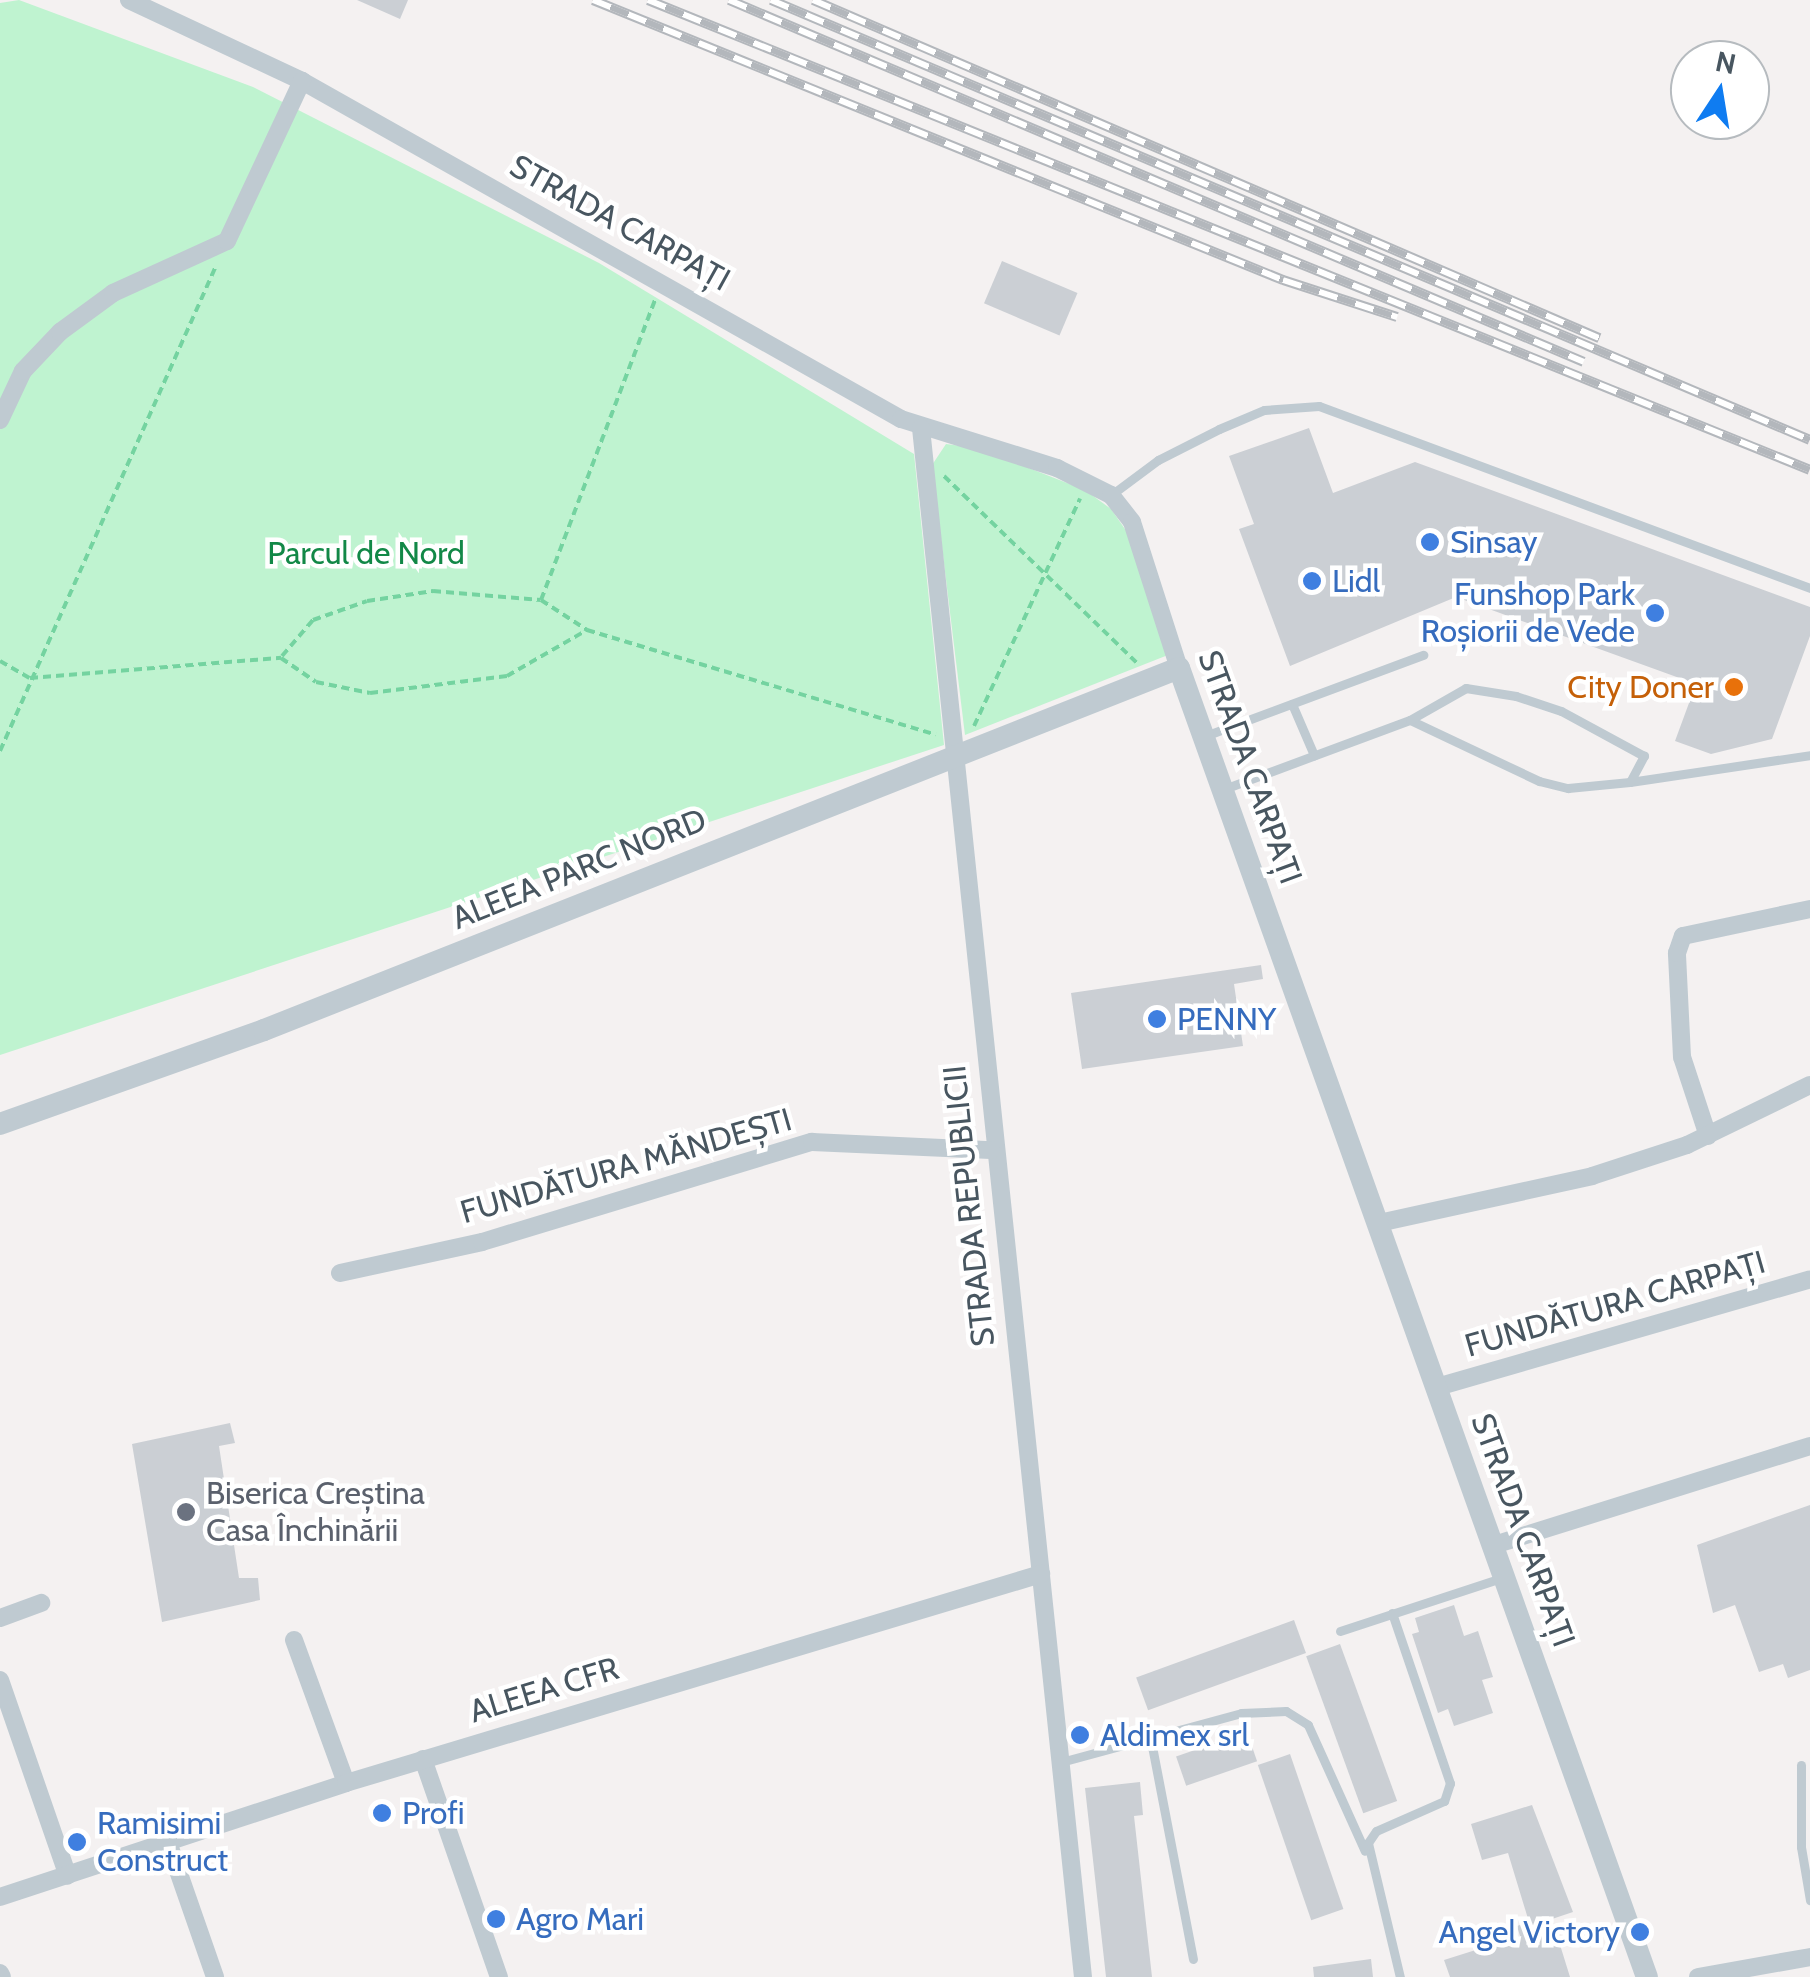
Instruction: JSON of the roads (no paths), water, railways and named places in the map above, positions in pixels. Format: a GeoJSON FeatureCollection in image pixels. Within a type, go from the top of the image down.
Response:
{"type":"FeatureCollection","features":[{"type":"Feature","properties":{"kind":"street","name":"STRADA CARPAȚI"},"geometry":{"type":"LineString","coordinates":[[128,0],[302,81],[921,428],[982,442],[1089,482],[1111,495],[1132,522],[1179,668],[1647,1977]]}},
{"type":"Feature","properties":{"kind":"street"},"geometry":{"type":"LineString","coordinates":[[0,420],[23,370],[60,332],[113,293],[227,241],[302,81]]}},
{"type":"Feature","properties":{"kind":"street","name":"STRADA REPUBLICII"},"geometry":{"type":"LineString","coordinates":[[921,428],[992,1150],[1083,1977]]}},
{"type":"Feature","properties":{"kind":"street","name":"ALEEA PARC NORD"},"geometry":{"type":"LineString","coordinates":[[0,1124],[264,1030],[953,749],[1179,668]]}},
{"type":"Feature","properties":{"kind":"street"},"geometry":{"type":"LineString","coordinates":[[1708,1136],[1682,1057],[1677,953],[1683,936],[1810,909]]}},
{"type":"Feature","properties":{"kind":"street"},"geometry":{"type":"LineString","coordinates":[[1379,1223],[1592,1176],[1708,1136],[1810,1085]]}},
{"type":"Feature","properties":{"kind":"street","name":"FUNDĂTURA MĂNDEȘTI"},"geometry":{"type":"LineString","coordinates":[[340,1274],[482,1242],[812,1142],[992,1150]]}},
{"type":"Feature","properties":{"kind":"street","name":"FUNDĂTURA CARPAȚI"},"geometry":{"type":"LineString","coordinates":[[1437,1387],[1810,1279]]}},
{"type":"Feature","properties":{"kind":"street"},"geometry":{"type":"LineString","coordinates":[[1494,1546],[1810,1446]]}},
{"type":"Feature","properties":{"kind":"street","name":"ALEEA CFR"},"geometry":{"type":"LineString","coordinates":[[0,1898],[422,1759],[1041,1574]]}},
{"type":"Feature","properties":{"kind":"street"},"geometry":{"type":"LineString","coordinates":[[0,1618],[41,1603]]}},
{"type":"Feature","properties":{"kind":"street"},"geometry":{"type":"LineString","coordinates":[[294,1640],[346,1783]]}},
{"type":"Feature","properties":{"kind":"street"},"geometry":{"type":"LineString","coordinates":[[0,1680],[68,1876]]}},
{"type":"Feature","properties":{"kind":"street"},"geometry":{"type":"LineString","coordinates":[[422,1759],[499,1977]]}},
{"type":"Feature","properties":{"kind":"street"},"geometry":{"type":"LineString","coordinates":[[168,1842],[215,1977]]}},
{"type":"Feature","properties":{"kind":"street"},"geometry":{"type":"LineString","coordinates":[[1698,1977],[1810,1957]]}},
{"type":"Feature","properties":{"kind":"lane"},"geometry":{"type":"LineString","coordinates":[[1111,495],[1196,440],[1264,410],[1319,406],[1810,588]]}},
{"type":"Feature","properties":{"kind":"lane"},"geometry":{"type":"LineString","coordinates":[[1205,736],[1423,656]]}},
{"type":"Feature","properties":{"kind":"lane"},"geometry":{"type":"LineString","coordinates":[[1224,788],[1410,720],[1466,688],[1516,696],[1561,711],[1644,756],[1630,782]]}},
{"type":"Feature","properties":{"kind":"lane"},"geometry":{"type":"LineString","coordinates":[[1292,704],[1314,755]]}},
{"type":"Feature","properties":{"kind":"lane"},"geometry":{"type":"LineString","coordinates":[[1410,720],[1539,781],[1568,788],[1810,755]]}},
{"type":"Feature","properties":{"kind":"lane"},"geometry":{"type":"LineString","coordinates":[[1340,1630],[1505,1576]]}},
{"type":"Feature","properties":{"kind":"lane"},"geometry":{"type":"LineString","coordinates":[[1367,1857],[1376,1831],[1449,1794],[1392,1614]]}},
{"type":"Feature","properties":{"kind":"lane"},"geometry":{"type":"LineString","coordinates":[[1061,1762],[1258,1710],[1297,1716],[1316,1740],[1367,1857],[1400,1977]]}},
{"type":"Feature","properties":{"kind":"lane"},"geometry":{"type":"LineString","coordinates":[[1151,1741],[1193,1959]]}},
{"type":"Feature","properties":{"kind":"lane"},"geometry":{"type":"LineString","coordinates":[[1801,1765],[1801,1847],[1810,1900]]}},
{"type":"Feature","properties":{"kind":"railway"},"geometry":{"type":"LineString","coordinates":[[593,0],[1283,280],[1397,317]]}},
{"type":"Feature","properties":{"kind":"railway"},"geometry":{"type":"LineString","coordinates":[[648,0],[1810,470]]}},
{"type":"Feature","properties":{"kind":"railway"},"geometry":{"type":"LineString","coordinates":[[729,0],[1584,362]]}},
{"type":"Feature","properties":{"kind":"railway"},"geometry":{"type":"LineString","coordinates":[[771,0],[1810,440]]}},
{"type":"Feature","properties":{"kind":"railway"},"geometry":{"type":"LineString","coordinates":[[813,0],[1599,338]]}},
{"type":"Feature","properties":{"kind":"place","name":"Sinsay"},"geometry":{"type":"Point","coordinates":[1430,542]}},
{"type":"Feature","properties":{"kind":"place","name":"Lidl"},"geometry":{"type":"Point","coordinates":[1312,581]}},
{"type":"Feature","properties":{"kind":"place","name":"Funshop Park Roșiorii de Vede"},"geometry":{"type":"Point","coordinates":[1655,613]}},
{"type":"Feature","properties":{"kind":"place","name":"City Doner"},"geometry":{"type":"Point","coordinates":[1734,687]}},
{"type":"Feature","properties":{"kind":"place","name":"PENNY"},"geometry":{"type":"Point","coordinates":[1157,1019]}},
{"type":"Feature","properties":{"kind":"place","name":"Biserica Creștina Casa Închinării"},"geometry":{"type":"Point","coordinates":[186,1512]}},
{"type":"Feature","properties":{"kind":"place","name":"Aldimex srl"},"geometry":{"type":"Point","coordinates":[1080,1735]}},
{"type":"Feature","properties":{"kind":"place","name":"Profi"},"geometry":{"type":"Point","coordinates":[382,1813]}},
{"type":"Feature","properties":{"kind":"place","name":"Ramisimi Construct"},"geometry":{"type":"Point","coordinates":[77,1842]}},
{"type":"Feature","properties":{"kind":"place","name":"Agro Mari"},"geometry":{"type":"Point","coordinates":[496,1919]}},
{"type":"Feature","properties":{"kind":"place","name":"Angel Victory"},"geometry":{"type":"Point","coordinates":[1640,1932]}},
{"type":"Feature","properties":{"kind":"park label","name":"Parcul de Nord"},"geometry":{"type":"Point","coordinates":[366,553]}}]}
